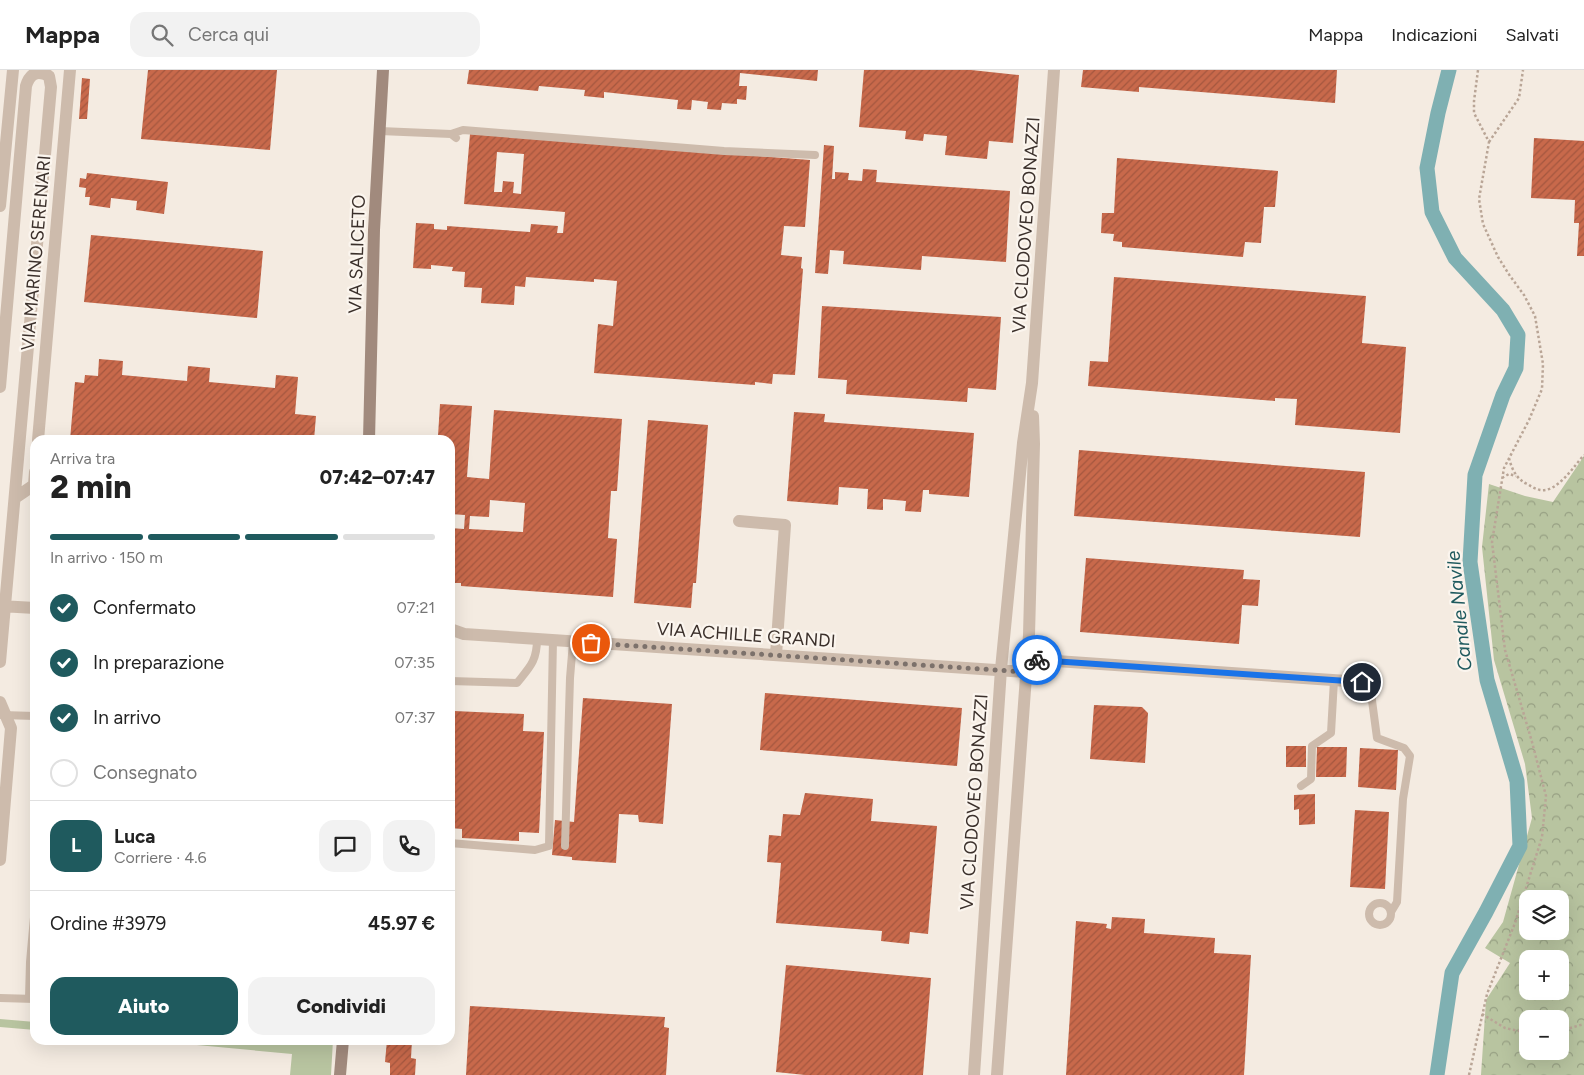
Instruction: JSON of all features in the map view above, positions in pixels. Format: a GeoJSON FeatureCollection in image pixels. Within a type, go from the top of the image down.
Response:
{"type":"FeatureCollection","features":[{"type":"Feature","properties":{"kind":"main road","name":"VIA SALICETO"},"geometry":{"type":"LineString","coordinates":[[369,435],[374,230],[383,70]]}},
{"type":"Feature","properties":{"kind":"main road"},"geometry":{"type":"LineString","coordinates":[[340,1075],[342,1045]]}},
{"type":"Feature","properties":{"kind":"street"},"geometry":{"type":"LineString","coordinates":[[0,206],[12,70]]}},
{"type":"Feature","properties":{"kind":"street","name":"VIA MARINO SERENARI"},"geometry":{"type":"LineString","coordinates":[[38,435],[70,70]]}},
{"type":"Feature","properties":{"kind":"street","name":"VIA CLODOVEO BONAZZI"},"geometry":{"type":"LineString","coordinates":[[974,1075],[1001,669],[1023,443],[1032,383],[1054,70]]}},
{"type":"Feature","properties":{"kind":"street","name":"VIA MARINO SERENARI"},"geometry":{"type":"LineString","coordinates":[[0,387],[6,252],[26,86],[29,76],[37,71],[44,72],[49,76],[51,87],[15,498],[2,606],[0,662]]}},
{"type":"Feature","properties":{"kind":"street"},"geometry":{"type":"LineString","coordinates":[[45,153],[62,154]]}},
{"type":"Feature","properties":{"kind":"street"},"geometry":{"type":"LineString","coordinates":[[34,275],[52,276]]}},
{"type":"Feature","properties":{"kind":"street","name":"VIA CLODOVEO BONAZZI"},"geometry":{"type":"LineString","coordinates":[[997,1075],[1029,635],[1034,444],[1032,383]]}},
{"type":"Feature","properties":{"kind":"street"},"geometry":{"type":"LineString","coordinates":[[23,401],[41,403]]}},
{"type":"Feature","properties":{"kind":"street"},"geometry":{"type":"LineString","coordinates":[[15,498],[30,488]]}},
{"type":"Feature","properties":{"kind":"street"},"geometry":{"type":"LineString","coordinates":[[739,521],[785,525],[776,655]]}},
{"type":"Feature","properties":{"kind":"street"},"geometry":{"type":"LineString","coordinates":[[2,606],[30,608]]}},
{"type":"Feature","properties":{"kind":"street","name":"VIA ACHILLE GRANDI"},"geometry":{"type":"LineString","coordinates":[[455,631],[464,634],[573,642],[1001,669],[1026,666]]}},
{"type":"Feature","properties":{"kind":"street","name":"VIA ACHILLE GRANDI"},"geometry":{"type":"LineString","coordinates":[[455,637],[464,634]]}},
{"type":"Feature","properties":{"kind":"street"},"geometry":{"type":"LineString","coordinates":[[1026,666],[1362,682]]}},
{"type":"Feature","properties":{"kind":"street"},"geometry":{"type":"LineString","coordinates":[[0,702],[3,715],[11,728],[0,860]]}},
{"type":"Feature","properties":{"kind":"lane"},"geometry":{"type":"LineString","coordinates":[[380,131],[454,136],[463,130],[724,151],[814,155]]}},
{"type":"Feature","properties":{"kind":"lane"},"geometry":{"type":"LineString","coordinates":[[455,681],[517,683],[537,654],[537,639]]}},
{"type":"Feature","properties":{"kind":"lane"},"geometry":{"type":"LineString","coordinates":[[455,843],[535,850],[549,846],[554,640]]}},
{"type":"Feature","properties":{"kind":"lane"},"geometry":{"type":"LineString","coordinates":[[565,846],[570,678],[573,642]]}},
{"type":"Feature","properties":{"kind":"lane"},"geometry":{"type":"LineString","coordinates":[[1301,786],[1311,779],[1312,746],[1331,733],[1334,680]]}},
{"type":"Feature","properties":{"kind":"lane"},"geometry":{"type":"LineString","coordinates":[[1362,682],[1371,693],[1377,738],[1404,748],[1410,756],[1403,799],[1397,902],[1391,912]]}},
{"type":"Feature","properties":{"kind":"lane"},"geometry":{"type":"LineString","coordinates":[[3,715],[30,716]]}},
{"type":"Feature","properties":{"kind":"lane"},"geometry":{"type":"LineString","coordinates":[[0,998],[30,999]]}},
{"type":"Feature","properties":{"kind":"path"},"geometry":{"type":"LineString","coordinates":[[1478,70],[1474,113],[1489,142]]}},
{"type":"Feature","properties":{"kind":"path"},"geometry":{"type":"LineString","coordinates":[[1469,1075],[1487,994],[1515,923],[1542,837],[1546,796],[1505,650],[1492,542],[1504,468],[1542,390],[1544,364],[1535,316],[1524,295],[1498,257],[1483,224],[1479,199],[1489,142],[1519,98],[1523,70]]}},
{"type":"Feature","properties":{"kind":"path"},"geometry":{"type":"LineString","coordinates":[[1502,478],[1509,474],[1541,490],[1552,488],[1562,480],[1584,455]]}},
{"type":"Feature","properties":{"kind":"path"},"geometry":{"type":"LineString","coordinates":[[1509,457],[1516,476]]}},
{"type":"Feature","properties":{"kind":"path"},"geometry":{"type":"LineString","coordinates":[[1482,1014],[1505,1028],[1519,1031]]}},
{"type":"Feature","properties":{"kind":"path"},"geometry":{"type":"LineString","coordinates":[[1569,1028],[1584,1024]]}},
{"type":"Feature","properties":{"kind":"green space"},"geometry":{"type":"Polygon","coordinates":[[[1584,456],[1584,1075],[1481,1075],[1486,1000],[1510,963],[1485,948],[1503,922],[1532,818],[1525,764],[1494,660],[1482,547],[1489,484],[1525,496],[1553,502],[1584,456]]]}},
{"type":"Feature","properties":{"kind":"green space"},"geometry":{"type":"Polygon","coordinates":[[[0,1019],[30,1022],[30,1030],[0,1027],[0,1019]]]}},
{"type":"Feature","properties":{"kind":"green space"},"geometry":{"type":"Polygon","coordinates":[[[196,1045],[333,1045],[331,1075],[290,1075],[292,1054],[196,1045]]]}},
{"type":"Feature","properties":{"kind":"building"},"geometry":{"type":"Polygon","coordinates":[[[148,70],[277,70],[270,150],[141,139],[148,70]]]}},
{"type":"Feature","properties":{"kind":"building"},"geometry":{"type":"Polygon","coordinates":[[[469,70],[818,70],[817,81],[740,73],[739,86],[747,86],[746,100],[737,99],[737,104],[722,103],[721,110],[707,109],[708,102],[692,100],[691,110],[677,109],[678,100],[604,92],[604,98],[584,96],[585,90],[539,86],[538,91],[467,84],[469,70]]]}},
{"type":"Feature","properties":{"kind":"building"},"geometry":{"type":"Polygon","coordinates":[[[864,70],[971,70],[1019,75],[1013,143],[989,141],[987,159],[945,155],[947,136],[924,134],[923,141],[905,139],[906,131],[859,127],[864,70]]]}},
{"type":"Feature","properties":{"kind":"building"},"geometry":{"type":"Polygon","coordinates":[[[1083,70],[1337,70],[1335,103],[1139,87],[1139,92],[1081,87],[1083,70]]]}},
{"type":"Feature","properties":{"kind":"building"},"geometry":{"type":"Polygon","coordinates":[[[82,78],[90,79],[87,119],[79,119],[82,78]]]}},
{"type":"Feature","properties":{"kind":"building"},"geometry":{"type":"Polygon","coordinates":[[[470,134],[810,160],[805,227],[784,226],[781,255],[802,257],[801,268],[803,269],[795,375],[773,374],[772,384],[755,382],[755,385],[594,373],[598,324],[613,326],[617,281],[594,279],[594,282],[526,277],[525,287],[515,286],[514,305],[481,303],[482,288],[464,287],[465,272],[452,271],[453,267],[431,265],[431,269],[413,268],[416,223],[434,224],[434,229],[447,230],[447,226],[530,232],[531,224],[558,226],[557,233],[563,233],[565,212],[464,204],[470,134]],[[497,152],[494,192],[502,192],[503,181],[514,182],[513,193],[521,194],[524,154],[497,152]]]}},
{"type":"Feature","properties":{"kind":"building"},"geometry":{"type":"Polygon","coordinates":[[[1534,138],[1584,141],[1584,256],[1577,256],[1579,223],[1574,223],[1575,200],[1531,198],[1534,138]]]}},
{"type":"Feature","properties":{"kind":"building"},"geometry":{"type":"Polygon","coordinates":[[[824,145],[834,146],[832,179],[835,179],[835,172],[849,173],[848,180],[862,181],[863,169],[877,170],[876,182],[1010,191],[1006,262],[922,256],[921,270],[843,264],[844,251],[830,250],[828,274],[815,273],[824,145]]]}},
{"type":"Feature","properties":{"kind":"building"},"geometry":{"type":"Polygon","coordinates":[[[1117,158],[1278,171],[1275,207],[1264,207],[1261,243],[1245,242],[1243,257],[1122,247],[1122,242],[1113,241],[1114,234],[1101,233],[1102,213],[1114,213],[1117,158]]]}},
{"type":"Feature","properties":{"kind":"building"},"geometry":{"type":"Polygon","coordinates":[[[87,173],[168,182],[164,214],[136,210],[137,201],[111,198],[110,208],[89,205],[90,197],[85,197],[86,188],[79,187],[80,178],[86,179],[87,173]]]}},
{"type":"Feature","properties":{"kind":"building"},"geometry":{"type":"Polygon","coordinates":[[[91,235],[263,251],[257,318],[84,302],[91,235]]]}},
{"type":"Feature","properties":{"kind":"building"},"geometry":{"type":"Polygon","coordinates":[[[1114,277],[1366,296],[1362,343],[1406,347],[1400,433],[1295,425],[1297,399],[1275,398],[1275,401],[1088,386],[1090,361],[1108,362],[1114,277]]]}},
{"type":"Feature","properties":{"kind":"building"},"geometry":{"type":"Polygon","coordinates":[[[822,306],[1001,317],[996,390],[968,388],[967,402],[846,394],[847,380],[818,378],[822,306]]]}},
{"type":"Feature","properties":{"kind":"building"},"geometry":{"type":"Polygon","coordinates":[[[99,359],[123,361],[122,375],[187,381],[188,366],[210,368],[209,382],[275,388],[276,375],[298,377],[295,414],[316,416],[314,435],[70,435],[75,382],[84,383],[85,375],[98,376],[99,359]]]}},
{"type":"Feature","properties":{"kind":"building"},"geometry":{"type":"Polygon","coordinates":[[[440,404],[472,406],[467,477],[489,479],[494,410],[622,419],[617,491],[611,491],[608,538],[617,539],[613,597],[461,586],[461,583],[455,583],[455,528],[464,529],[465,515],[455,514],[455,435],[438,435],[440,404]],[[490,500],[489,517],[470,516],[469,529],[523,532],[525,503],[490,500]]]}},
{"type":"Feature","properties":{"kind":"building"},"geometry":{"type":"Polygon","coordinates":[[[794,412],[825,414],[824,422],[974,433],[969,497],[929,494],[929,490],[923,490],[921,512],[905,511],[906,501],[883,499],[883,510],[867,509],[868,489],[839,487],[838,505],[787,501],[794,412]]]}},
{"type":"Feature","properties":{"kind":"building"},"geometry":{"type":"Polygon","coordinates":[[[648,420],[708,425],[696,583],[693,583],[691,608],[634,603],[648,420]]]}},
{"type":"Feature","properties":{"kind":"building"},"geometry":{"type":"Polygon","coordinates":[[[1079,450],[1365,472],[1360,537],[1074,516],[1079,450]]]}},
{"type":"Feature","properties":{"kind":"building"},"geometry":{"type":"Polygon","coordinates":[[[1086,558],[1244,570],[1243,579],[1260,580],[1258,606],[1242,605],[1239,644],[1080,632],[1086,558]]]}},
{"type":"Feature","properties":{"kind":"building"},"geometry":{"type":"Polygon","coordinates":[[[765,693],[962,708],[957,766],[760,750],[765,693]]]}},
{"type":"Feature","properties":{"kind":"building"},"geometry":{"type":"Polygon","coordinates":[[[583,698],[672,704],[663,824],[639,822],[638,815],[619,814],[616,863],[572,860],[572,857],[552,855],[555,820],[574,822],[583,698]]]}},
{"type":"Feature","properties":{"kind":"building"},"geometry":{"type":"Polygon","coordinates":[[[1094,705],[1142,707],[1148,713],[1145,763],[1090,759],[1094,705]]]}},
{"type":"Feature","properties":{"kind":"building"},"geometry":{"type":"Polygon","coordinates":[[[455,711],[524,714],[523,731],[544,732],[539,833],[519,832],[519,841],[462,838],[462,829],[455,828],[455,711]]]}},
{"type":"Feature","properties":{"kind":"building"},"geometry":{"type":"Polygon","coordinates":[[[1286,746],[1306,746],[1306,767],[1286,767],[1286,746]]]}},
{"type":"Feature","properties":{"kind":"building"},"geometry":{"type":"Polygon","coordinates":[[[1317,747],[1347,747],[1346,777],[1316,777],[1317,747]]]}},
{"type":"Feature","properties":{"kind":"building"},"geometry":{"type":"Polygon","coordinates":[[[1360,748],[1398,750],[1396,790],[1358,787],[1360,748]]]}},
{"type":"Feature","properties":{"kind":"building"},"geometry":{"type":"Polygon","coordinates":[[[805,793],[873,799],[871,821],[937,826],[928,934],[910,932],[909,944],[881,941],[882,931],[776,923],[781,863],[767,862],[769,835],[781,836],[783,814],[800,815],[805,793]]]}},
{"type":"Feature","properties":{"kind":"building"},"geometry":{"type":"Polygon","coordinates":[[[1315,794],[1315,824],[1299,825],[1299,809],[1294,810],[1294,795],[1315,794]]]}},
{"type":"Feature","properties":{"kind":"building"},"geometry":{"type":"Polygon","coordinates":[[[1355,810],[1389,812],[1385,889],[1350,887],[1355,810]]]}},
{"type":"Feature","properties":{"kind":"building"},"geometry":{"type":"Polygon","coordinates":[[[1112,917],[1145,919],[1144,933],[1215,938],[1214,953],[1251,955],[1244,1075],[1066,1075],[1076,921],[1107,924],[1106,928],[1111,929],[1112,917]]]}},
{"type":"Feature","properties":{"kind":"building"},"geometry":{"type":"Polygon","coordinates":[[[786,965],[931,978],[923,1075],[805,1075],[776,1072],[786,965]]]}},
{"type":"Feature","properties":{"kind":"building"},"geometry":{"type":"Polygon","coordinates":[[[470,1006],[665,1017],[664,1027],[669,1028],[666,1075],[466,1075],[470,1006]]]}},
{"type":"Feature","properties":{"kind":"building"},"geometry":{"type":"Polygon","coordinates":[[[387,1045],[412,1045],[411,1058],[416,1059],[415,1075],[390,1075],[390,1063],[385,1062],[387,1045]]]}},
{"type":"Feature","properties":{"kind":"waterway","name":"Canale Navile"},"geometry":{"type":"LineString","coordinates":[[1437,1075],[1452,973],[1520,846],[1517,781],[1487,680],[1470,562],[1475,475],[1503,395],[1516,368],[1518,335],[1503,310],[1455,258],[1432,212],[1427,168],[1449,70]]}},
{"type":"Feature","properties":{"kind":"way so far"},"geometry":{"type":"LineString","coordinates":[[591,643],[1026,672],[1026,659],[1037,660]]}},
{"type":"Feature","properties":{"kind":"route"},"geometry":{"type":"LineString","coordinates":[[1037,660],[1362,682]]}}]}
